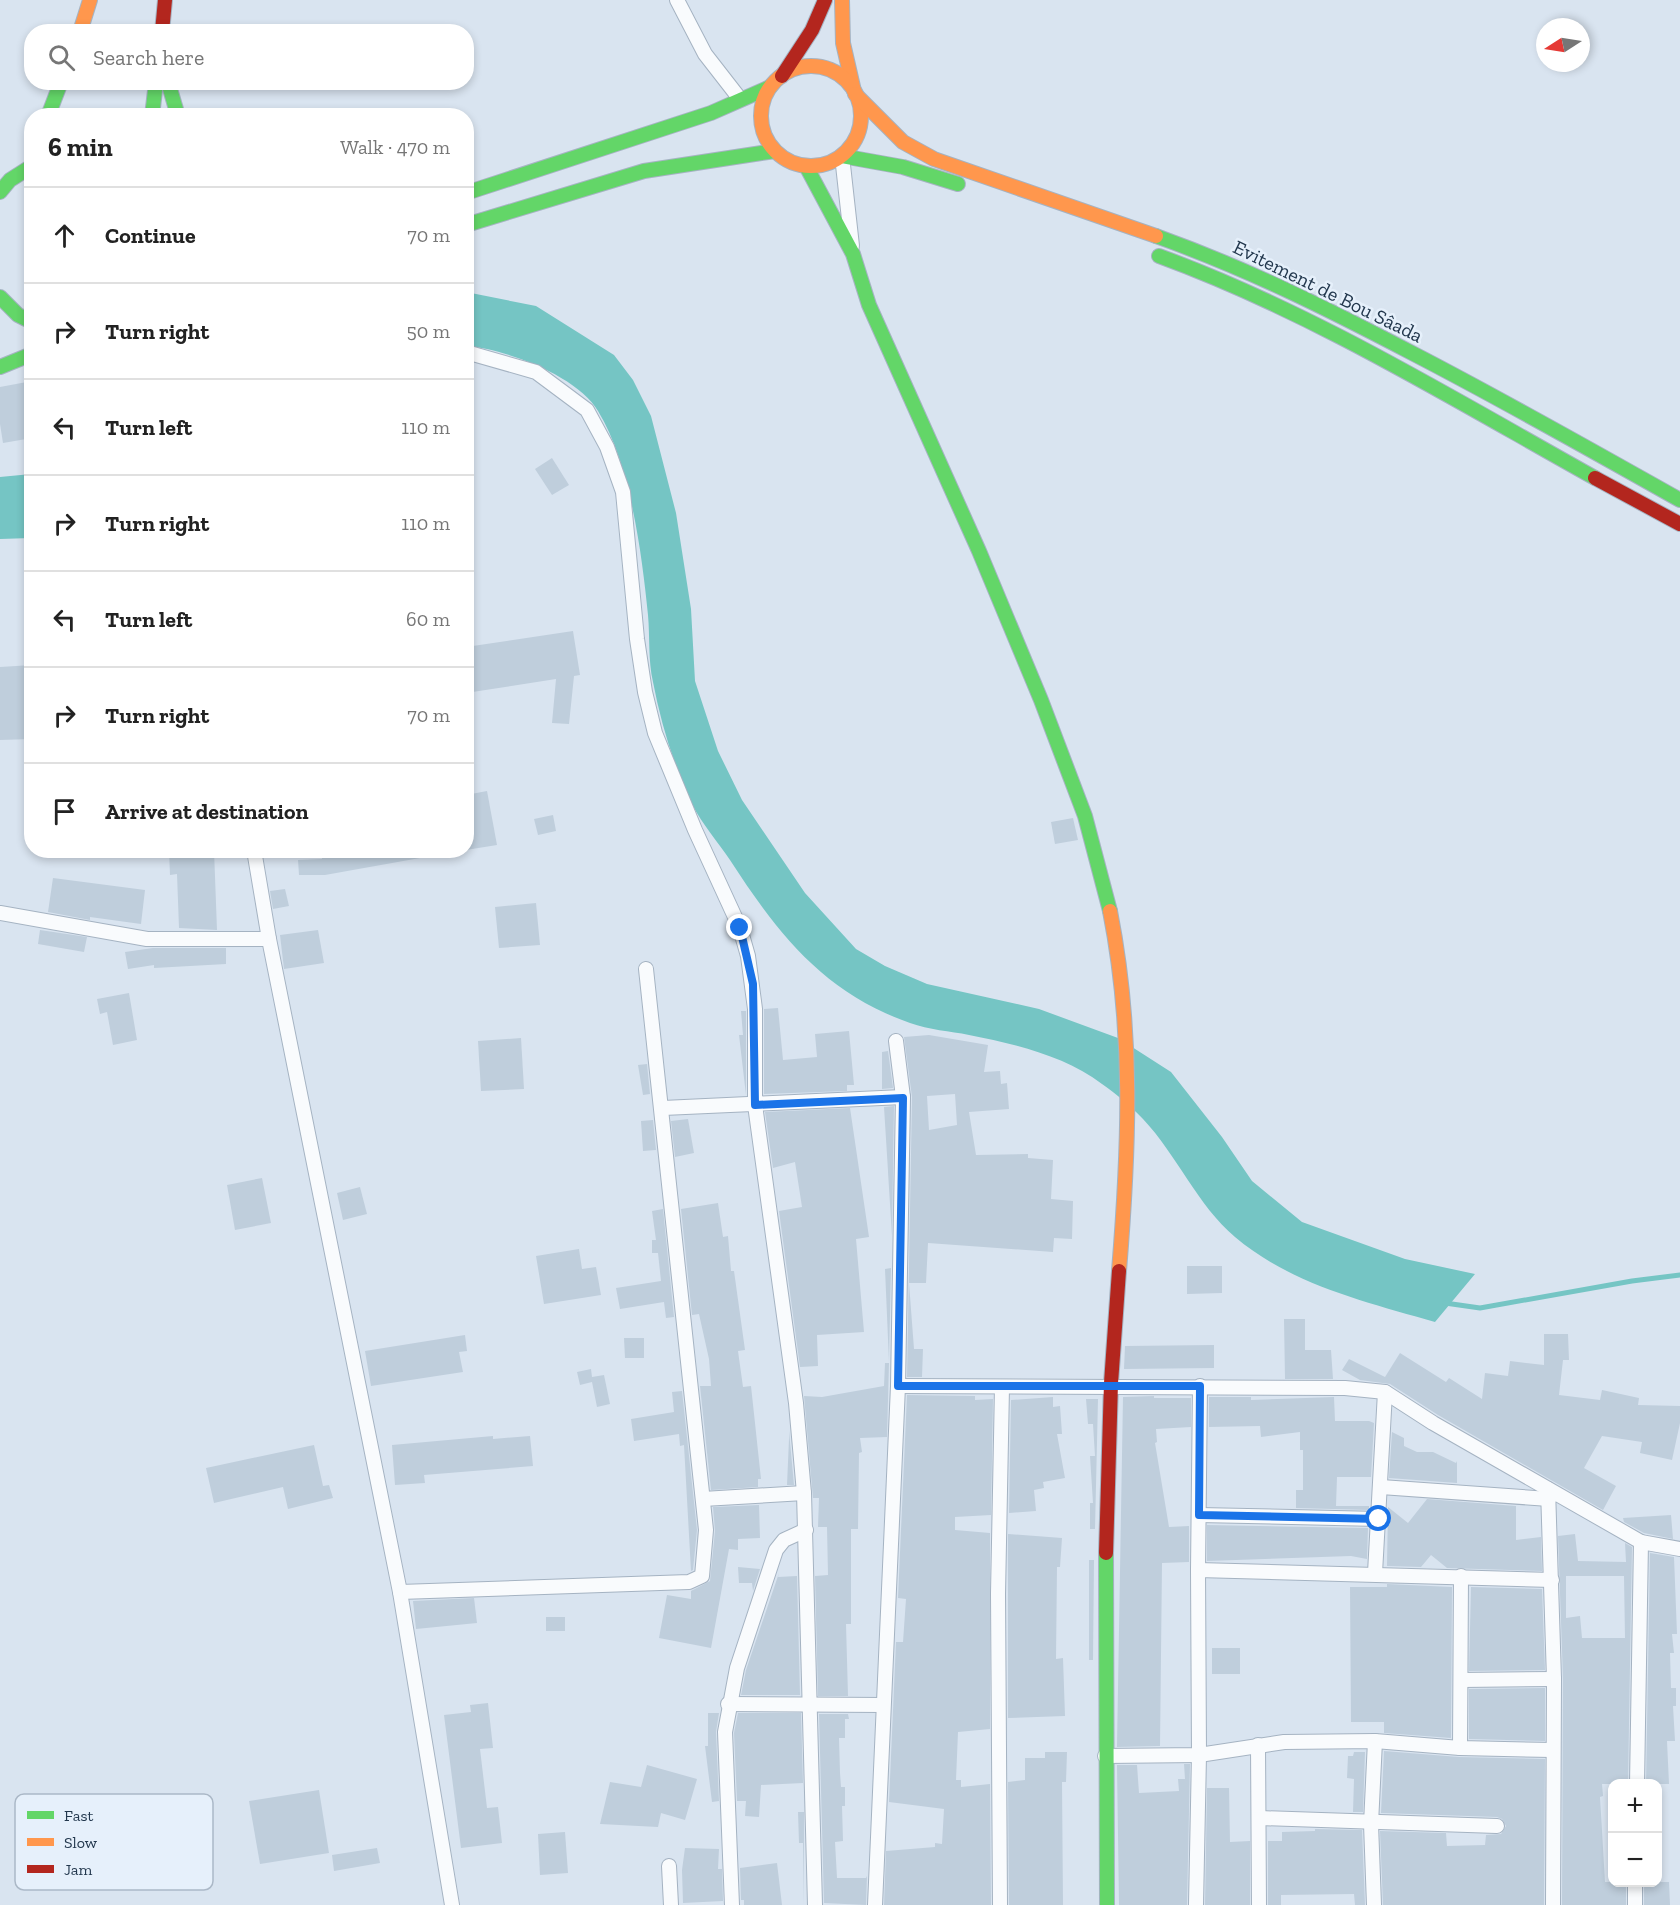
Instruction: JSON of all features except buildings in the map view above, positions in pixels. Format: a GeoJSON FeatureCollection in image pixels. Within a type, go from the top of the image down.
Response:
{"type":"FeatureCollection","features":[{"type":"Feature","properties":{"kind":"main road"},"geometry":{"type":"LineString","coordinates":[[82,24],[90,0]]}},
{"type":"Feature","properties":{"kind":"main road"},"geometry":{"type":"LineString","coordinates":[[163,24],[165,0]]}},
{"type":"Feature","properties":{"kind":"main road"},"geometry":{"type":"LineString","coordinates":[[474,190],[700,117],[770,87],[782,76],[812,30],[825,0]]}},
{"type":"Feature","properties":{"kind":"main road"},"geometry":{"type":"LineString","coordinates":[[770,87],[763,103],[761,120],[765,137],[775,151],[789,161],[806,166],[825,165],[842,156],[855,140],[859,129],[860,107],[854,92],[843,43],[842,0]]}},
{"type":"Feature","properties":{"kind":"main road"},"geometry":{"type":"LineString","coordinates":[[782,76],[797,68],[813,66],[829,70],[843,78],[854,92]]}},
{"type":"Feature","properties":{"kind":"main road"},"geometry":{"type":"LineString","coordinates":[[51,108],[58,90]]}},
{"type":"Feature","properties":{"kind":"main road"},"geometry":{"type":"LineString","coordinates":[[153,108],[155,90]]}},
{"type":"Feature","properties":{"kind":"main road"},"geometry":{"type":"LineString","coordinates":[[170,90],[175,108]]}},
{"type":"Feature","properties":{"kind":"main road","name":"Evitement de Bou Sâada"},"geometry":{"type":"LineString","coordinates":[[854,92],[903,142],[934,159],[1226,261],[1299,294],[1515,407],[1680,500]]}},
{"type":"Feature","properties":{"kind":"main road"},"geometry":{"type":"LineString","coordinates":[[474,223],[644,171],[775,151]]}},
{"type":"Feature","properties":{"kind":"main road"},"geometry":{"type":"LineString","coordinates":[[842,156],[903,167],[972,188]]}},
{"type":"Feature","properties":{"kind":"main road"},"geometry":{"type":"LineString","coordinates":[[806,166],[853,254],[869,305],[1018,641],[1062,752],[1104,884],[1126,1021],[1129,1117],[1111,1386],[1105,1756],[1107,1905]]}},
{"type":"Feature","properties":{"kind":"main road"},"geometry":{"type":"LineString","coordinates":[[0,192],[24,171]]}},
{"type":"Feature","properties":{"kind":"main road","name":"Evitement de Bou Sâada"},"geometry":{"type":"LineString","coordinates":[[1144,251],[1210,275],[1296,313],[1680,524]]}},
{"type":"Feature","properties":{"kind":"main road"},"geometry":{"type":"LineString","coordinates":[[0,297],[24,318]]}},
{"type":"Feature","properties":{"kind":"main road"},"geometry":{"type":"LineString","coordinates":[[0,367],[24,357]]}},
{"type":"Feature","properties":{"kind":"street"},"geometry":{"type":"LineString","coordinates":[[677,0],[705,54],[740,99]]}},
{"type":"Feature","properties":{"kind":"street"},"geometry":{"type":"LineString","coordinates":[[842,156],[853,254]]}},
{"type":"Feature","properties":{"kind":"street"},"geometry":{"type":"LineString","coordinates":[[474,354],[536,372],[587,410],[608,447],[623,492],[637,639],[645,692],[655,734],[694,830],[740,928],[748,956],[755,1009],[755,1105],[796,1403],[804,1493],[815,1905]]}},
{"type":"Feature","properties":{"kind":"street"},"geometry":{"type":"LineString","coordinates":[[255,858],[268,939],[400,1592],[452,1905]]}},
{"type":"Feature","properties":{"kind":"street"},"geometry":{"type":"LineString","coordinates":[[0,913],[147,939],[268,939]]}},
{"type":"Feature","properties":{"kind":"street"},"geometry":{"type":"LineString","coordinates":[[400,1592],[696,1580],[702,1576],[705,1563],[706,1530],[663,1108],[646,969]]}},
{"type":"Feature","properties":{"kind":"street"},"geometry":{"type":"LineString","coordinates":[[875,1905],[898,1386],[903,1098],[896,1041]]}},
{"type":"Feature","properties":{"kind":"street"},"geometry":{"type":"LineString","coordinates":[[663,1108],[903,1098]]}},
{"type":"Feature","properties":{"kind":"street"},"geometry":{"type":"LineString","coordinates":[[898,1386],[1200,1386],[1345,1388],[1385,1392],[1548,1494],[1641,1542],[1680,1549]]}},
{"type":"Feature","properties":{"kind":"street"},"geometry":{"type":"LineString","coordinates":[[1196,1905],[1199,1755],[1200,1386]]}},
{"type":"Feature","properties":{"kind":"street"},"geometry":{"type":"LineString","coordinates":[[1000,1905],[998,1594],[1002,1387]]}},
{"type":"Feature","properties":{"kind":"street"},"geometry":{"type":"LineString","coordinates":[[1376,1573],[1385,1392]]}},
{"type":"Feature","properties":{"kind":"street"},"geometry":{"type":"LineString","coordinates":[[1381,1487],[1548,1494]]}},
{"type":"Feature","properties":{"kind":"street"},"geometry":{"type":"LineString","coordinates":[[703,1499],[804,1493]]}},
{"type":"Feature","properties":{"kind":"street"},"geometry":{"type":"LineString","coordinates":[[1548,1494],[1554,1679],[1553,1905]]}},
{"type":"Feature","properties":{"kind":"street"},"geometry":{"type":"LineString","coordinates":[[1199,1515],[1379,1519]]}},
{"type":"Feature","properties":{"kind":"street"},"geometry":{"type":"LineString","coordinates":[[732,1905],[725,1732],[728,1704],[757,1602],[776,1550],[784,1540],[806,1530]]}},
{"type":"Feature","properties":{"kind":"street"},"geometry":{"type":"LineString","coordinates":[[1637,1779],[1641,1542]]}},
{"type":"Feature","properties":{"kind":"street"},"geometry":{"type":"LineString","coordinates":[[1198,1570],[1376,1573],[1552,1580]]}},
{"type":"Feature","properties":{"kind":"street"},"geometry":{"type":"LineString","coordinates":[[1460,1748],[1461,1576]]}},
{"type":"Feature","properties":{"kind":"street"},"geometry":{"type":"LineString","coordinates":[[1461,1680],[1554,1679]]}},
{"type":"Feature","properties":{"kind":"street"},"geometry":{"type":"LineString","coordinates":[[728,1704],[884,1705]]}},
{"type":"Feature","properties":{"kind":"street"},"geometry":{"type":"LineString","coordinates":[[1105,1756],[1199,1755],[1258,1745],[1375,1741],[1460,1748],[1552,1750]]}},
{"type":"Feature","properties":{"kind":"street"},"geometry":{"type":"LineString","coordinates":[[1374,1905],[1371,1824],[1375,1741]]}},
{"type":"Feature","properties":{"kind":"street"},"geometry":{"type":"LineString","coordinates":[[1258,1745],[1259,1905]]}},
{"type":"Feature","properties":{"kind":"street"},"geometry":{"type":"LineString","coordinates":[[1260,1818],[1371,1824],[1497,1826]]}},
{"type":"Feature","properties":{"kind":"street"},"geometry":{"type":"LineString","coordinates":[[669,1866],[671,1905]]}},
{"type":"Feature","properties":{"kind":"street"},"geometry":{"type":"LineString","coordinates":[[1635,1887],[1635,1905]]}},
{"type":"Feature","properties":{"kind":"shaded area"},"geometry":{"type":"Polygon","coordinates":[[[474,294],[536,306],[614,355],[633,380],[651,416],[676,513],[691,609],[695,681],[718,751],[742,800],[805,893],[856,949],[885,966],[927,984],[1039,1009],[1118,1038],[1171,1072],[1222,1137],[1252,1181],[1302,1222],[1405,1259],[1475,1274],[1435,1322],[1330,1290],[1305,1280],[1257,1254],[1235,1237],[1209,1210],[1155,1133],[1134,1109],[1088,1074],[1039,1052],[1022,1047],[910,1023],[852,995],[806,958],[766,912],[705,826],[679,775],[664,729],[651,674],[648,615],[633,510],[618,456],[598,411],[588,398],[558,376],[539,366],[474,347],[474,294]]]}},
{"type":"Feature","properties":{"kind":"shaded area"},"geometry":{"type":"Polygon","coordinates":[[[24,475],[24,538],[0,539],[0,477],[24,475]]]}},
{"type":"Feature","properties":{"kind":"waterway"},"geometry":{"type":"LineString","coordinates":[[1445,1303],[1480,1308],[1632,1281],[1680,1275]]}},
{"type":"Feature","properties":{"kind":"traffic: fast"},"geometry":{"type":"LineString","coordinates":[[474,190],[711,113],[770,87]]}},
{"type":"Feature","properties":{"kind":"traffic: fast"},"geometry":{"type":"LineString","coordinates":[[51,108],[58,90]]}},
{"type":"Feature","properties":{"kind":"traffic: fast"},"geometry":{"type":"LineString","coordinates":[[153,108],[155,90]]}},
{"type":"Feature","properties":{"kind":"traffic: fast"},"geometry":{"type":"LineString","coordinates":[[170,90],[176,108]]}},
{"type":"Feature","properties":{"kind":"traffic: fast"},"geometry":{"type":"LineString","coordinates":[[474,223],[644,171],[775,151]]}},
{"type":"Feature","properties":{"kind":"traffic: fast"},"geometry":{"type":"LineString","coordinates":[[842,156],[903,167],[958,184]]}},
{"type":"Feature","properties":{"kind":"traffic: fast"},"geometry":{"type":"LineString","coordinates":[[806,166],[853,254],[869,305],[979,551],[1041,700],[1085,816],[1110,911]]}},
{"type":"Feature","properties":{"kind":"traffic: fast"},"geometry":{"type":"LineString","coordinates":[[0,192],[10,180],[24,171]]}},
{"type":"Feature","properties":{"kind":"traffic: fast"},"geometry":{"type":"LineString","coordinates":[[1156,236],[1255,276],[1349,320],[1547,425],[1680,500]]}},
{"type":"Feature","properties":{"kind":"traffic: fast"},"geometry":{"type":"LineString","coordinates":[[1159,256],[1216,278],[1327,330],[1595,478]]}},
{"type":"Feature","properties":{"kind":"traffic: fast"},"geometry":{"type":"LineString","coordinates":[[0,297],[24,318]]}},
{"type":"Feature","properties":{"kind":"traffic: fast"},"geometry":{"type":"LineString","coordinates":[[0,367],[24,357]]}},
{"type":"Feature","properties":{"kind":"traffic: fast"},"geometry":{"type":"LineString","coordinates":[[1106,1553],[1107,1905]]}},
{"type":"Feature","properties":{"kind":"traffic: slow"},"geometry":{"type":"LineString","coordinates":[[82,24],[90,0]]}},
{"type":"Feature","properties":{"kind":"traffic: slow"},"geometry":{"type":"LineString","coordinates":[[842,0],[843,43],[854,91]]}},
{"type":"Feature","properties":{"kind":"traffic: slow"},"geometry":{"type":"LineString","coordinates":[[811,66],[830,70],[846,81],[857,97],[861,116],[857,135],[846,151],[830,162],[811,166],[792,162],[776,151],[765,135],[761,116],[765,97],[776,81],[792,70],[811,66]]}},
{"type":"Feature","properties":{"kind":"traffic: slow"},"geometry":{"type":"LineString","coordinates":[[855,94],[903,142],[934,159],[1156,236]]}},
{"type":"Feature","properties":{"kind":"traffic: slow"},"geometry":{"type":"LineString","coordinates":[[1110,911],[1118,956],[1126,1046],[1127,1135],[1119,1271]]}},
{"type":"Feature","properties":{"kind":"traffic: jam"},"geometry":{"type":"LineString","coordinates":[[163,24],[165,0]]}},
{"type":"Feature","properties":{"kind":"traffic: jam"},"geometry":{"type":"LineString","coordinates":[[782,76],[812,30],[825,0]]}},
{"type":"Feature","properties":{"kind":"traffic: jam"},"geometry":{"type":"LineString","coordinates":[[1595,478],[1680,524]]}},
{"type":"Feature","properties":{"kind":"traffic: jam"},"geometry":{"type":"LineString","coordinates":[[1106,1553],[1111,1383],[1119,1271]]}},
{"type":"Feature","properties":{"kind":"route"},"geometry":{"type":"LineString","coordinates":[[740,928],[753,984],[755,1105],[903,1098],[898,1386],[1200,1386],[1199,1515],[1379,1519]]}}]}
